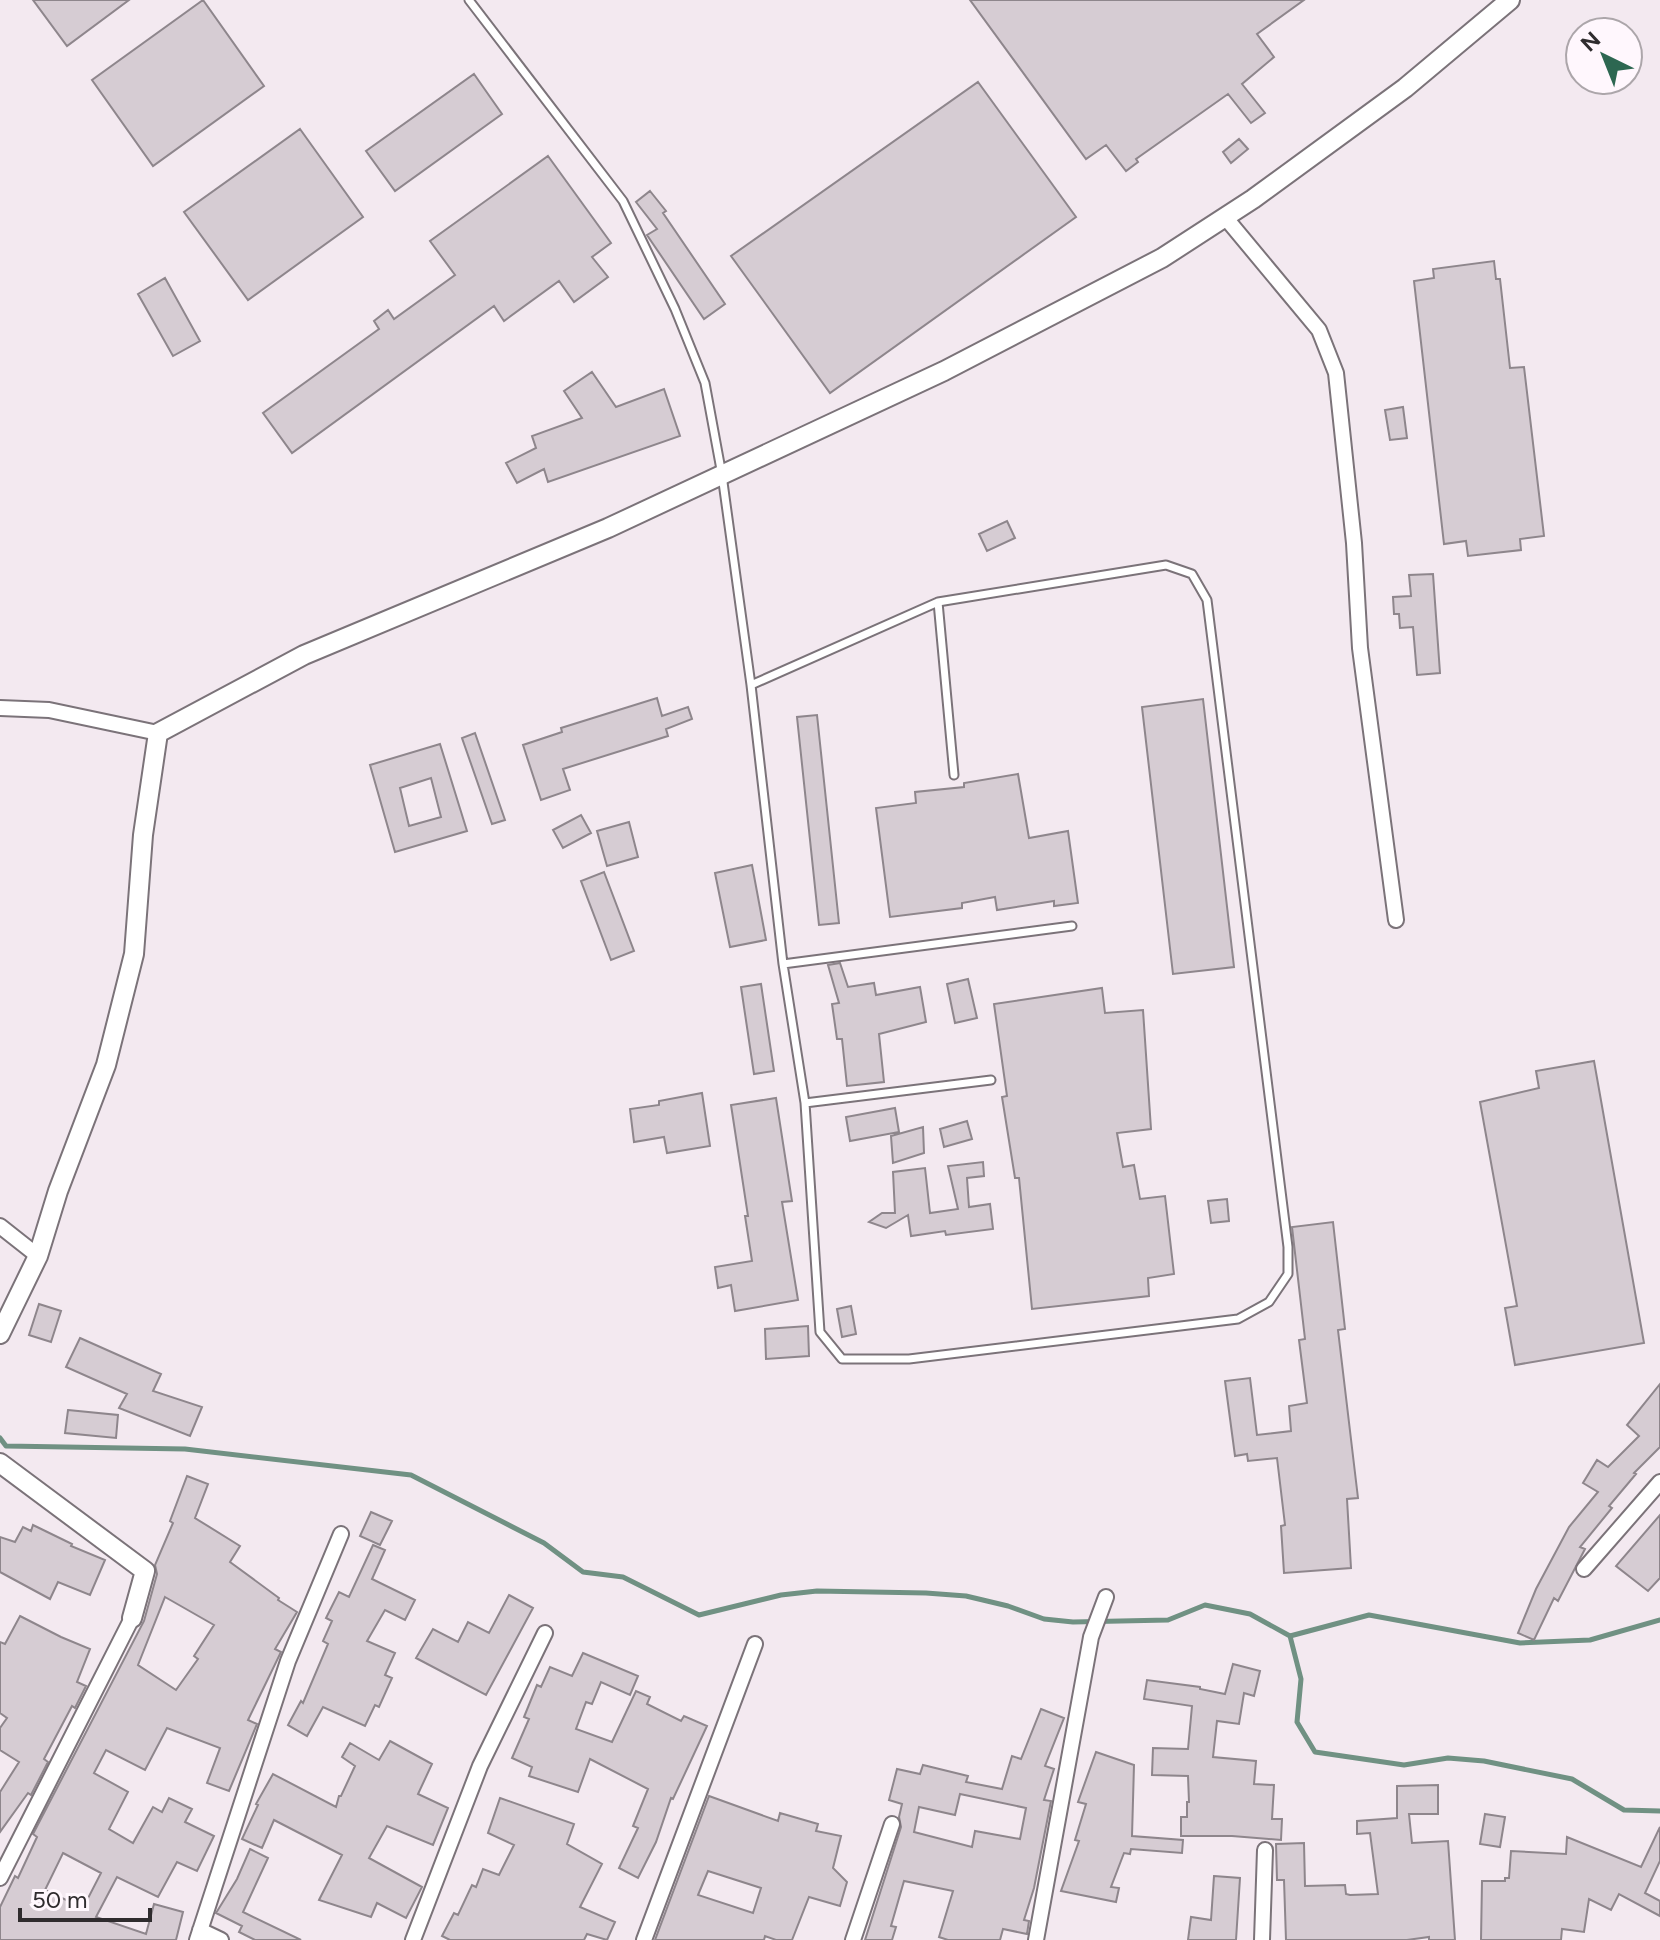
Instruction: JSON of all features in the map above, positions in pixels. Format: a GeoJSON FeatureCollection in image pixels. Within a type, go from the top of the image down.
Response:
{"type":"FeatureCollection","features":[{"type":"Feature","properties":{"kind":"street"},"geometry":{"type":"LineString","coordinates":[[0,708],[49,710],[158,733],[304,655],[608,528],[944,371],[1162,258],[1225,217],[1405,88],[1510,0]]}},
{"type":"Feature","properties":{"kind":"street"},"geometry":{"type":"LineString","coordinates":[[1225,217],[1319,330],[1336,373],[1354,543],[1360,648],[1396,920]]}},
{"type":"Feature","properties":{"kind":"street"},"geometry":{"type":"LineString","coordinates":[[0,1334],[38,1256],[58,1191],[106,1065],[134,954],[143,835],[158,733]]}},
{"type":"Feature","properties":{"kind":"street"},"geometry":{"type":"LineString","coordinates":[[0,1226],[38,1256]]}},
{"type":"Feature","properties":{"kind":"street"},"geometry":{"type":"LineString","coordinates":[[0,1463],[145,1571],[132,1618],[0,1878]]}},
{"type":"Feature","properties":{"kind":"street"},"geometry":{"type":"LineString","coordinates":[[1584,1569],[1660,1482]]}},
{"type":"Feature","properties":{"kind":"street"},"geometry":{"type":"LineString","coordinates":[[221,1940],[198,1935],[288,1661],[341,1534]]}},
{"type":"Feature","properties":{"kind":"street"},"geometry":{"type":"LineString","coordinates":[[1036,1940],[1091,1637],[1106,1597]]}},
{"type":"Feature","properties":{"kind":"street"},"geometry":{"type":"LineString","coordinates":[[413,1940],[480,1766],[545,1633]]}},
{"type":"Feature","properties":{"kind":"street"},"geometry":{"type":"LineString","coordinates":[[644,1940],[755,1644]]}},
{"type":"Feature","properties":{"kind":"street"},"geometry":{"type":"LineString","coordinates":[[853,1940],[892,1824]]}},
{"type":"Feature","properties":{"kind":"street"},"geometry":{"type":"LineString","coordinates":[[1262,1940],[1265,1850]]}},
{"type":"Feature","properties":{"kind":"lane"},"geometry":{"type":"LineString","coordinates":[[469,0],[623,201],[675,309],[705,383],[722,475],[751,685],[783,964],[805,1103],[820,1332],[842,1359],[909,1359],[1238,1319],[1269,1302],[1288,1274],[1288,1247],[1207,600],[1192,574],[1166,565],[938,602],[751,685]]}},
{"type":"Feature","properties":{"kind":"lane"},"geometry":{"type":"LineString","coordinates":[[938,602],[954,775]]}},
{"type":"Feature","properties":{"kind":"lane"},"geometry":{"type":"LineString","coordinates":[[783,964],[1072,926]]}},
{"type":"Feature","properties":{"kind":"lane"},"geometry":{"type":"LineString","coordinates":[[805,1103],[991,1080]]}},
{"type":"Feature","properties":{"kind":"building"},"geometry":{"type":"Polygon","coordinates":[[[33,0],[129,0],[67,46],[33,0]]]}},
{"type":"Feature","properties":{"kind":"building"},"geometry":{"type":"Polygon","coordinates":[[[203,0],[264,86],[153,166],[92,80],[203,0]]]}},
{"type":"Feature","properties":{"kind":"building"},"geometry":{"type":"Polygon","coordinates":[[[970,0],[1304,0],[1257,34],[1274,57],[1242,84],[1265,113],[1251,123],[1228,94],[1136,159],[1138,162],[1126,171],[1106,145],[1086,159],[970,0]]]}},
{"type":"Feature","properties":{"kind":"building"},"geometry":{"type":"Polygon","coordinates":[[[474,74],[502,114],[395,191],[366,151],[474,74]]]}},
{"type":"Feature","properties":{"kind":"building"},"geometry":{"type":"Polygon","coordinates":[[[978,82],[1076,217],[830,393],[731,256],[978,82]]]}},
{"type":"Feature","properties":{"kind":"building"},"geometry":{"type":"Polygon","coordinates":[[[300,129],[363,217],[248,300],[184,212],[300,129]]]}},
{"type":"Feature","properties":{"kind":"building"},"geometry":{"type":"Polygon","coordinates":[[[1239,139],[1248,149],[1231,163],[1223,152],[1239,139]]]}},
{"type":"Feature","properties":{"kind":"building"},"geometry":{"type":"Polygon","coordinates":[[[548,156],[611,243],[592,257],[608,277],[574,302],[559,281],[504,321],[494,306],[292,453],[263,413],[379,329],[374,321],[388,310],[394,319],[455,275],[430,241],[548,156]]]}},
{"type":"Feature","properties":{"kind":"building"},"geometry":{"type":"Polygon","coordinates":[[[650,191],[725,304],[704,319],[647,235],[657,229],[636,202],[650,191]]]}},
{"type":"Feature","properties":{"kind":"building"},"geometry":{"type":"Polygon","coordinates":[[[1494,261],[1496,279],[1500,279],[1510,368],[1524,367],[1544,536],[1520,539],[1521,550],[1468,556],[1466,541],[1444,544],[1414,281],[1434,278],[1433,269],[1494,261]]]}},
{"type":"Feature","properties":{"kind":"building"},"geometry":{"type":"Polygon","coordinates":[[[165,278],[200,341],[173,356],[138,294],[165,278]]]}},
{"type":"Feature","properties":{"kind":"building"},"geometry":{"type":"Polygon","coordinates":[[[592,372],[616,407],[664,389],[680,436],[548,482],[544,469],[517,483],[506,463],[536,448],[532,436],[582,418],[564,391],[592,372]]]}},
{"type":"Feature","properties":{"kind":"building"},"geometry":{"type":"Polygon","coordinates":[[[1403,407],[1407,438],[1390,440],[1385,410],[1403,407]]]}},
{"type":"Feature","properties":{"kind":"building"},"geometry":{"type":"Polygon","coordinates":[[[1007,521],[1015,538],[987,551],[979,534],[1007,521]]]}},
{"type":"Feature","properties":{"kind":"building"},"geometry":{"type":"Polygon","coordinates":[[[1433,574],[1440,673],[1417,675],[1413,627],[1400,628],[1399,614],[1394,614],[1393,597],[1411,596],[1409,575],[1433,574]]]}},
{"type":"Feature","properties":{"kind":"building"},"geometry":{"type":"Polygon","coordinates":[[[657,698],[662,716],[688,707],[692,719],[666,729],[668,736],[563,769],[570,790],[541,800],[523,745],[562,732],[561,728],[657,698]]]}},
{"type":"Feature","properties":{"kind":"building"},"geometry":{"type":"Polygon","coordinates":[[[1203,699],[1234,967],[1173,974],[1142,707],[1203,699]]]}},
{"type":"Feature","properties":{"kind":"building"},"geometry":{"type":"Polygon","coordinates":[[[817,715],[839,923],[819,925],[797,717],[817,715]]]}},
{"type":"Feature","properties":{"kind":"building"},"geometry":{"type":"Polygon","coordinates":[[[475,733],[505,820],[492,824],[462,738],[475,733]]]}},
{"type":"Feature","properties":{"kind":"building"},"geometry":{"type":"Polygon","coordinates":[[[440,744],[467,831],[395,852],[370,765],[440,744]],[[431,778],[400,788],[409,826],[441,817],[431,778]]]}},
{"type":"Feature","properties":{"kind":"building"},"geometry":{"type":"Polygon","coordinates":[[[1018,774],[1029,838],[1068,831],[1078,903],[1054,906],[1054,901],[997,910],[995,897],[962,903],[962,908],[890,917],[876,808],[916,803],[915,792],[964,787],[964,783],[1018,774]]]}},
{"type":"Feature","properties":{"kind":"building"},"geometry":{"type":"Polygon","coordinates":[[[581,815],[591,833],[563,848],[553,830],[581,815]]]}},
{"type":"Feature","properties":{"kind":"building"},"geometry":{"type":"Polygon","coordinates":[[[629,822],[638,857],[607,866],[597,831],[629,822]]]}},
{"type":"Feature","properties":{"kind":"building"},"geometry":{"type":"Polygon","coordinates":[[[752,865],[766,940],[730,947],[715,873],[752,865]]]}},
{"type":"Feature","properties":{"kind":"building"},"geometry":{"type":"Polygon","coordinates":[[[604,872],[634,951],[611,960],[581,881],[604,872]]]}},
{"type":"Feature","properties":{"kind":"building"},"geometry":{"type":"Polygon","coordinates":[[[840,963],[848,987],[874,983],[876,995],[920,987],[926,1022],[879,1034],[884,1082],[847,1086],[842,1039],[837,1039],[832,1004],[839,1003],[828,965],[840,963]]]}},
{"type":"Feature","properties":{"kind":"building"},"geometry":{"type":"Polygon","coordinates":[[[968,979],[977,1018],[955,1023],[947,984],[968,979]]]}},
{"type":"Feature","properties":{"kind":"building"},"geometry":{"type":"Polygon","coordinates":[[[761,984],[774,1071],[754,1074],[741,987],[761,984]]]}},
{"type":"Feature","properties":{"kind":"building"},"geometry":{"type":"Polygon","coordinates":[[[1102,988],[1105,1013],[1143,1010],[1151,1129],[1117,1133],[1123,1167],[1134,1165],[1140,1199],[1165,1196],[1174,1274],[1148,1278],[1149,1296],[1032,1309],[1019,1178],[1015,1178],[1002,1097],[1007,1096],[994,1004],[1102,988]]]}},
{"type":"Feature","properties":{"kind":"building"},"geometry":{"type":"Polygon","coordinates":[[[1594,1061],[1644,1343],[1515,1365],[1505,1308],[1517,1306],[1480,1102],[1539,1088],[1536,1071],[1594,1061]]]}},
{"type":"Feature","properties":{"kind":"building"},"geometry":{"type":"Polygon","coordinates":[[[702,1093],[710,1146],[667,1153],[664,1137],[634,1142],[630,1109],[702,1093]]]}},
{"type":"Feature","properties":{"kind":"building"},"geometry":{"type":"Polygon","coordinates":[[[776,1098],[792,1201],[782,1202],[798,1300],[735,1311],[731,1285],[718,1288],[715,1267],[752,1261],[731,1105],[776,1098]]]}},
{"type":"Feature","properties":{"kind":"building"},"geometry":{"type":"Polygon","coordinates":[[[895,1108],[899,1132],[850,1141],[846,1117],[895,1108]]]}},
{"type":"Feature","properties":{"kind":"building"},"geometry":{"type":"Polygon","coordinates":[[[967,1121],[972,1139],[944,1147],[940,1129],[967,1121]]]}},
{"type":"Feature","properties":{"kind":"building"},"geometry":{"type":"Polygon","coordinates":[[[923,1127],[924,1153],[893,1163],[891,1136],[923,1127]]]}},
{"type":"Feature","properties":{"kind":"building"},"geometry":{"type":"Polygon","coordinates":[[[983,1162],[984,1176],[967,1178],[969,1207],[990,1204],[993,1229],[911,1236],[908,1215],[886,1228],[869,1222],[882,1213],[895,1213],[893,1172],[925,1168],[930,1213],[958,1209],[948,1166],[983,1162]]]}},
{"type":"Feature","properties":{"kind":"building"},"geometry":{"type":"Polygon","coordinates":[[[1227,1199],[1229,1221],[1211,1223],[1208,1201],[1227,1199]]]}},
{"type":"Feature","properties":{"kind":"building"},"geometry":{"type":"Polygon","coordinates":[[[1333,1222],[1345,1329],[1338,1330],[1358,1498],[1347,1499],[1351,1568],[1284,1573],[1281,1526],[1285,1525],[1277,1458],[1248,1461],[1247,1454],[1235,1456],[1225,1381],[1250,1378],[1257,1435],[1291,1431],[1289,1406],[1307,1403],[1299,1340],[1305,1339],[1292,1227],[1333,1222]]]}},
{"type":"Feature","properties":{"kind":"building"},"geometry":{"type":"Polygon","coordinates":[[[39,1304],[61,1311],[51,1342],[29,1335],[39,1304]]]}},
{"type":"Feature","properties":{"kind":"building"},"geometry":{"type":"Polygon","coordinates":[[[851,1306],[856,1334],[842,1337],[837,1309],[851,1306]]]}},
{"type":"Feature","properties":{"kind":"building"},"geometry":{"type":"Polygon","coordinates":[[[808,1326],[809,1356],[766,1359],[765,1329],[808,1326]]]}},
{"type":"Feature","properties":{"kind":"building"},"geometry":{"type":"Polygon","coordinates":[[[80,1338],[161,1374],[153,1391],[202,1407],[190,1436],[119,1408],[127,1394],[66,1367],[80,1338]]]}},
{"type":"Feature","properties":{"kind":"building"},"geometry":{"type":"Polygon","coordinates":[[[1660,1384],[1660,1447],[1634,1473],[1609,1506],[1612,1508],[1580,1547],[1585,1549],[1558,1601],[1554,1598],[1534,1640],[1518,1633],[1536,1589],[1569,1527],[1598,1492],[1583,1483],[1597,1460],[1608,1467],[1639,1436],[1627,1425],[1660,1384]]]}},
{"type":"Feature","properties":{"kind":"building"},"geometry":{"type":"Polygon","coordinates":[[[68,1410],[118,1415],[116,1438],[65,1433],[68,1410]]]}},
{"type":"Feature","properties":{"kind":"building"},"geometry":{"type":"Polygon","coordinates":[[[187,1476],[208,1484],[195,1518],[240,1546],[230,1562],[297,1612],[275,1649],[281,1652],[248,1720],[257,1724],[229,1791],[207,1783],[220,1748],[167,1728],[145,1770],[106,1750],[94,1773],[128,1792],[109,1829],[133,1843],[153,1807],[162,1812],[169,1798],[192,1809],[185,1822],[214,1836],[197,1871],[177,1862],[158,1897],[117,1877],[96,1917],[146,1934],[154,1904],[183,1912],[176,1940],[0,1940],[0,1907],[37,1837],[33,1834],[144,1621],[157,1574],[155,1565],[173,1523],[170,1521],[187,1476]],[[165,1597],[138,1665],[176,1690],[198,1659],[194,1656],[214,1625],[165,1597]],[[63,1853],[45,1890],[83,1908],[101,1873],[63,1853]]]}},
{"type":"Feature","properties":{"kind":"building"},"geometry":{"type":"Polygon","coordinates":[[[371,1512],[392,1521],[380,1545],[360,1536],[371,1512]]]}},
{"type":"Feature","properties":{"kind":"building"},"geometry":{"type":"Polygon","coordinates":[[[1660,1515],[1660,1578],[1648,1591],[1616,1566],[1660,1515]]]}},
{"type":"Feature","properties":{"kind":"building"},"geometry":{"type":"Polygon","coordinates":[[[33,1525],[105,1560],[90,1595],[58,1582],[50,1599],[0,1572],[0,1537],[15,1542],[23,1527],[31,1531],[33,1525]]]}},
{"type":"Feature","properties":{"kind":"building"},"geometry":{"type":"Polygon","coordinates":[[[373,1545],[385,1550],[372,1579],[415,1600],[405,1620],[385,1610],[367,1641],[395,1653],[385,1675],[392,1678],[379,1707],[375,1705],[365,1726],[323,1707],[307,1736],[288,1725],[301,1701],[303,1703],[328,1644],[323,1641],[332,1621],[326,1618],[339,1592],[349,1597],[373,1545]]]}},
{"type":"Feature","properties":{"kind":"building"},"geometry":{"type":"Polygon","coordinates":[[[509,1595],[533,1608],[486,1695],[416,1658],[433,1629],[458,1642],[468,1622],[489,1633],[509,1595]]]}},
{"type":"Feature","properties":{"kind":"building"},"geometry":{"type":"Polygon","coordinates":[[[20,1616],[90,1649],[77,1682],[86,1686],[44,1759],[48,1762],[31,1795],[28,1793],[0,1832],[0,1792],[19,1762],[0,1750],[0,1728],[7,1718],[0,1713],[0,1642],[5,1644],[20,1616]]]}},
{"type":"Feature","properties":{"kind":"building"},"geometry":{"type":"Polygon","coordinates":[[[583,1653],[638,1676],[630,1695],[601,1682],[592,1704],[586,1702],[576,1729],[612,1742],[636,1691],[650,1697],[647,1704],[681,1721],[684,1716],[707,1726],[671,1798],[656,1842],[638,1878],[619,1868],[638,1828],[633,1826],[648,1789],[590,1759],[578,1792],[529,1776],[532,1767],[512,1758],[529,1719],[524,1717],[537,1685],[541,1687],[550,1667],[572,1676],[583,1653]]]}},
{"type":"Feature","properties":{"kind":"building"},"geometry":{"type":"Polygon","coordinates":[[[1233,1664],[1260,1671],[1254,1696],[1244,1693],[1239,1724],[1217,1721],[1213,1757],[1256,1761],[1254,1784],[1274,1785],[1272,1819],[1282,1819],[1281,1840],[1181,1836],[1181,1817],[1187,1817],[1189,1802],[1188,1776],[1152,1775],[1153,1748],[1188,1749],[1192,1706],[1144,1699],[1147,1680],[1200,1687],[1225,1694],[1233,1664]]]}},
{"type":"Feature","properties":{"kind":"building"},"geometry":{"type":"Polygon","coordinates":[[[1041,1709],[1064,1718],[1045,1766],[1054,1769],[1044,1800],[1051,1801],[1034,1888],[1024,1920],[1029,1921],[1027,1934],[1003,1929],[1000,1940],[948,1940],[939,1937],[953,1891],[904,1881],[891,1926],[896,1927],[892,1940],[865,1940],[901,1827],[899,1817],[902,1804],[889,1800],[897,1769],[920,1774],[923,1765],[968,1776],[966,1782],[1002,1789],[1012,1756],[1021,1759],[1041,1709]],[[960,1794],[955,1815],[919,1807],[914,1832],[972,1847],[975,1831],[1020,1839],[1026,1808],[960,1794]]]}},
{"type":"Feature","properties":{"kind":"building"},"geometry":{"type":"Polygon","coordinates":[[[390,1741],[432,1764],[418,1794],[448,1808],[433,1845],[387,1826],[369,1858],[422,1887],[406,1918],[377,1903],[371,1917],[319,1900],[342,1855],[274,1820],[262,1848],[242,1839],[256,1804],[273,1774],[336,1807],[355,1766],[342,1757],[350,1743],[379,1760],[390,1741]]]}},
{"type":"Feature","properties":{"kind":"building"},"geometry":{"type":"Polygon","coordinates":[[[1096,1752],[1134,1765],[1132,1836],[1183,1840],[1182,1853],[1131,1849],[1130,1854],[1124,1853],[1111,1887],[1119,1888],[1116,1902],[1061,1891],[1079,1841],[1075,1840],[1086,1804],[1078,1802],[1096,1752]]]}},
{"type":"Feature","properties":{"kind":"building"},"geometry":{"type":"Polygon","coordinates":[[[1438,1785],[1438,1814],[1409,1814],[1412,1843],[1448,1841],[1455,1940],[1429,1940],[1429,1937],[1407,1940],[1286,1940],[1284,1880],[1277,1880],[1276,1844],[1304,1843],[1305,1886],[1345,1885],[1346,1894],[1378,1894],[1370,1833],[1357,1834],[1357,1821],[1397,1818],[1397,1786],[1438,1785]]]}},
{"type":"Feature","properties":{"kind":"building"},"geometry":{"type":"Polygon","coordinates":[[[709,1796],[778,1821],[780,1813],[818,1824],[816,1831],[841,1836],[833,1868],[847,1882],[840,1906],[809,1897],[792,1940],[765,1936],[764,1940],[655,1940],[709,1796]],[[708,1871],[698,1895],[753,1913],[761,1888],[708,1871]]]}},
{"type":"Feature","properties":{"kind":"building"},"geometry":{"type":"Polygon","coordinates":[[[500,1798],[574,1824],[567,1844],[602,1864],[580,1907],[615,1922],[607,1940],[587,1934],[584,1940],[450,1940],[442,1936],[454,1913],[458,1915],[472,1885],[476,1887],[483,1869],[499,1875],[514,1845],[488,1833],[500,1798]]]}},
{"type":"Feature","properties":{"kind":"building"},"geometry":{"type":"Polygon","coordinates":[[[1485,1814],[1505,1817],[1500,1847],[1480,1844],[1485,1814]]]}},
{"type":"Feature","properties":{"kind":"building"},"geometry":{"type":"Polygon","coordinates":[[[1660,1827],[1660,1861],[1645,1893],[1660,1901],[1660,1916],[1619,1894],[1611,1910],[1589,1899],[1584,1932],[1562,1929],[1561,1940],[1481,1940],[1482,1881],[1505,1881],[1509,1878],[1511,1851],[1566,1854],[1567,1837],[1641,1867],[1660,1827]]]}},
{"type":"Feature","properties":{"kind":"building"},"geometry":{"type":"Polygon","coordinates":[[[250,1849],[268,1858],[243,1912],[301,1940],[255,1940],[239,1932],[242,1926],[216,1913],[237,1879],[250,1849]]]}},
{"type":"Feature","properties":{"kind":"building"},"geometry":{"type":"Polygon","coordinates":[[[1214,1876],[1240,1878],[1236,1940],[1188,1940],[1191,1917],[1211,1920],[1214,1876]]]}},
{"type":"Feature","properties":{"kind":"waterway"},"geometry":{"type":"LineString","coordinates":[[0,1438],[6,1446],[185,1449],[411,1475],[544,1543],[583,1572],[623,1577],[699,1615],[781,1595],[817,1591],[966,1596],[1044,1619],[1073,1622],[1168,1620],[1205,1605],[1250,1614],[1290,1636],[1301,1679],[1297,1722],[1315,1752],[1404,1765],[1448,1758],[1484,1761],[1572,1779],[1624,1810],[1660,1811]]}},
{"type":"Feature","properties":{"kind":"waterway"},"geometry":{"type":"LineString","coordinates":[[1290,1636],[1369,1615],[1520,1643],[1590,1640],[1660,1620]]}}]}
